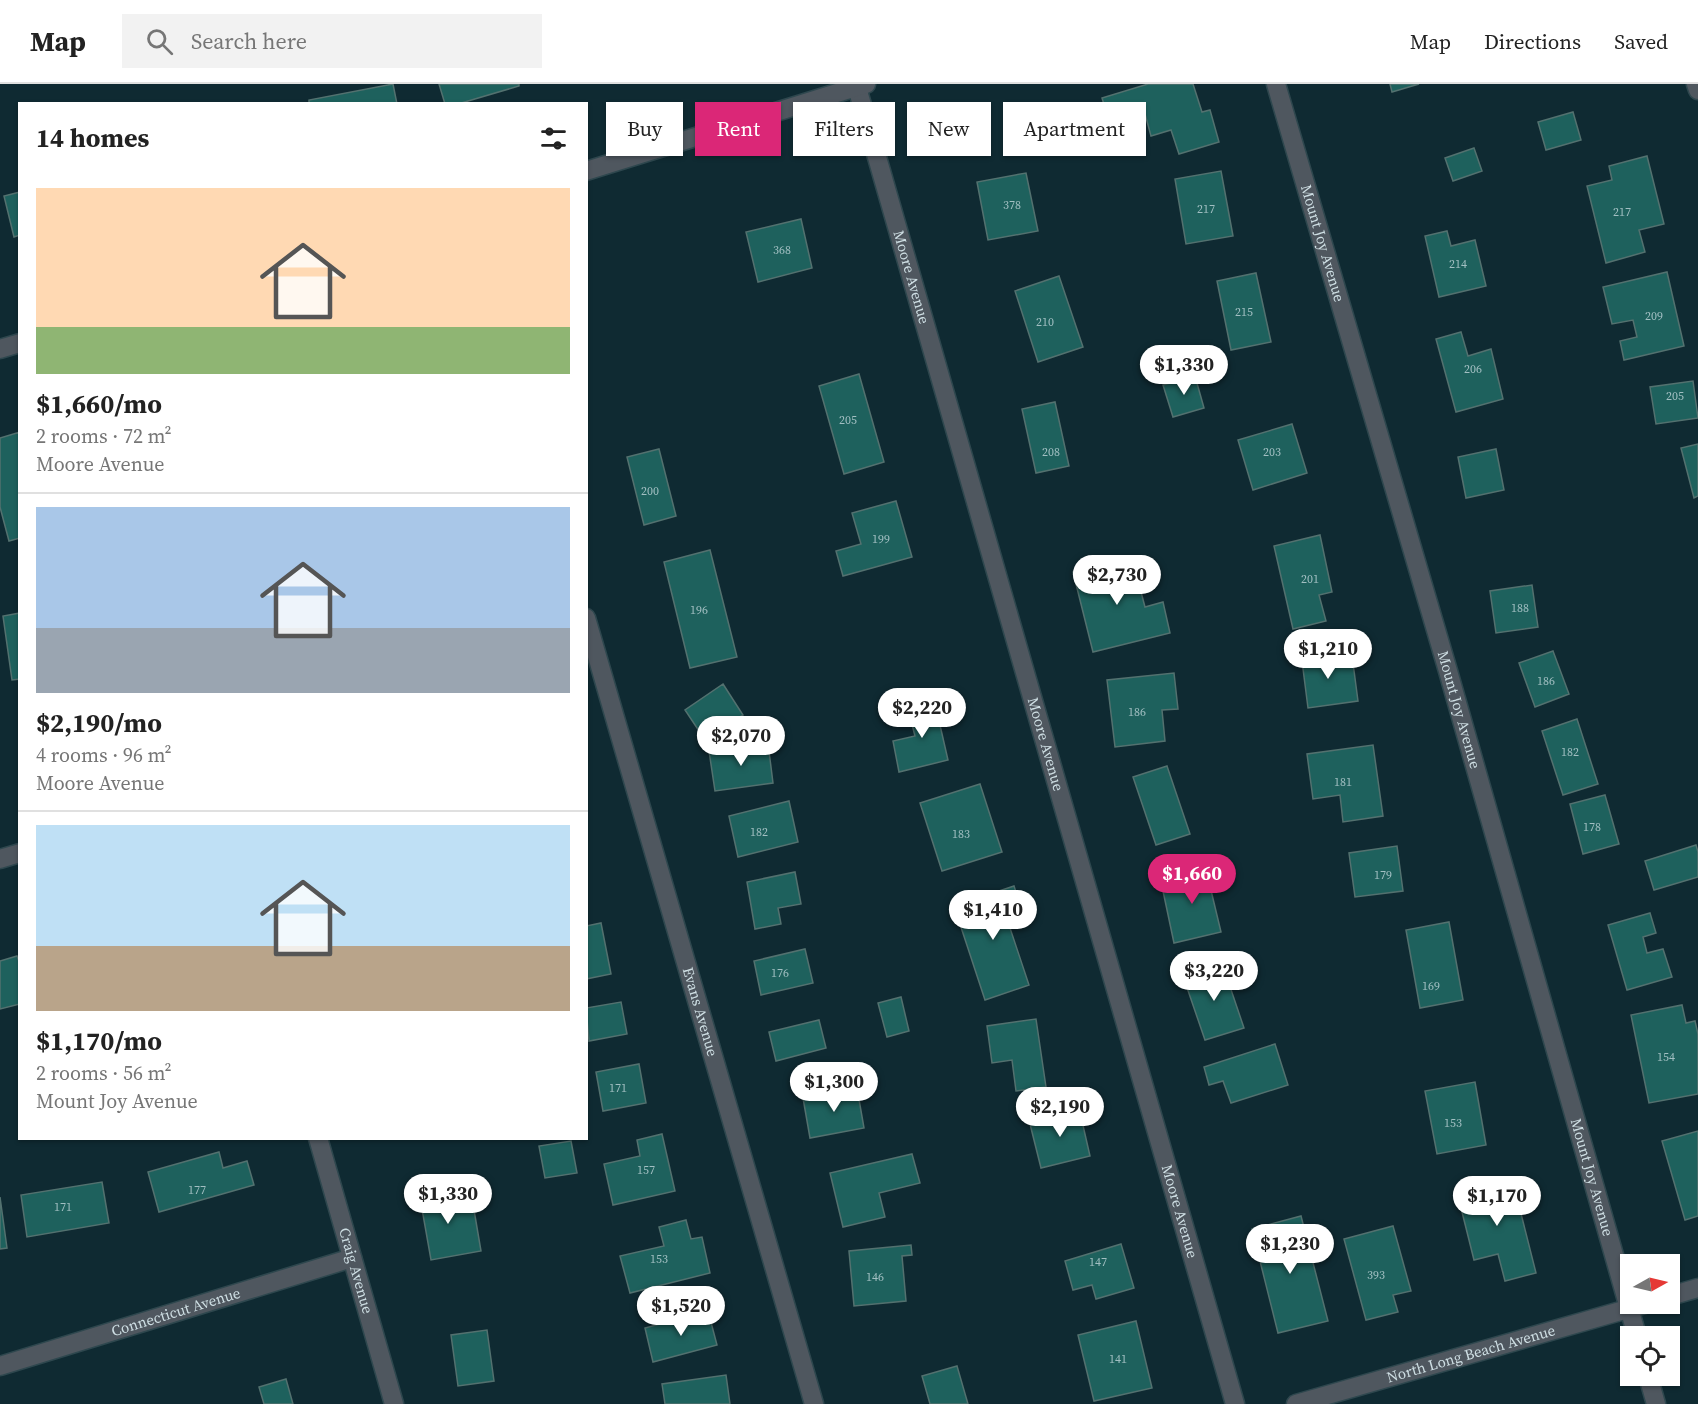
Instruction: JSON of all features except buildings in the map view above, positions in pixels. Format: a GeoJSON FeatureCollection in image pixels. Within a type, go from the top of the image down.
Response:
{"type":"FeatureCollection","features":[{"type":"Feature","properties":{"kind":"street","name":"Mount Joy Avenue"},"geometry":{"type":"LineString","coordinates":[[1276,84],[1622,1254]]}},
{"type":"Feature","properties":{"kind":"street"},"geometry":{"type":"LineString","coordinates":[[1696,84],[1698,90]]}},
{"type":"Feature","properties":{"kind":"street"},"geometry":{"type":"LineString","coordinates":[[588,170],[860,85]]}},
{"type":"Feature","properties":{"kind":"street","name":"Moore Avenue"},"geometry":{"type":"LineString","coordinates":[[860,85],[1235,1404]]}},
{"type":"Feature","properties":{"kind":"street"},"geometry":{"type":"LineString","coordinates":[[0,349],[18,344]]}},
{"type":"Feature","properties":{"kind":"street","name":"Evans Avenue"},"geometry":{"type":"LineString","coordinates":[[588,625],[814,1404]]}},
{"type":"Feature","properties":{"kind":"street"},"geometry":{"type":"LineString","coordinates":[[0,860],[18,855]]}},
{"type":"Feature","properties":{"kind":"street","name":"Craig Avenue"},"geometry":{"type":"LineString","coordinates":[[319,1140],[394,1404]]}},
{"type":"Feature","properties":{"kind":"street","name":"Connecticut Avenue"},"geometry":{"type":"LineString","coordinates":[[0,1366],[352,1258]]}},
{"type":"Feature","properties":{"kind":"street"},"geometry":{"type":"LineString","coordinates":[[1680,1293],[1698,1288]]}},
{"type":"Feature","properties":{"kind":"street","name":"North Long Beach Avenue"},"geometry":{"type":"LineString","coordinates":[[1296,1404],[1620,1311]]}},
{"type":"Feature","properties":{"kind":"street"},"geometry":{"type":"LineString","coordinates":[[1651,1386],[1656,1404]]}}]}
